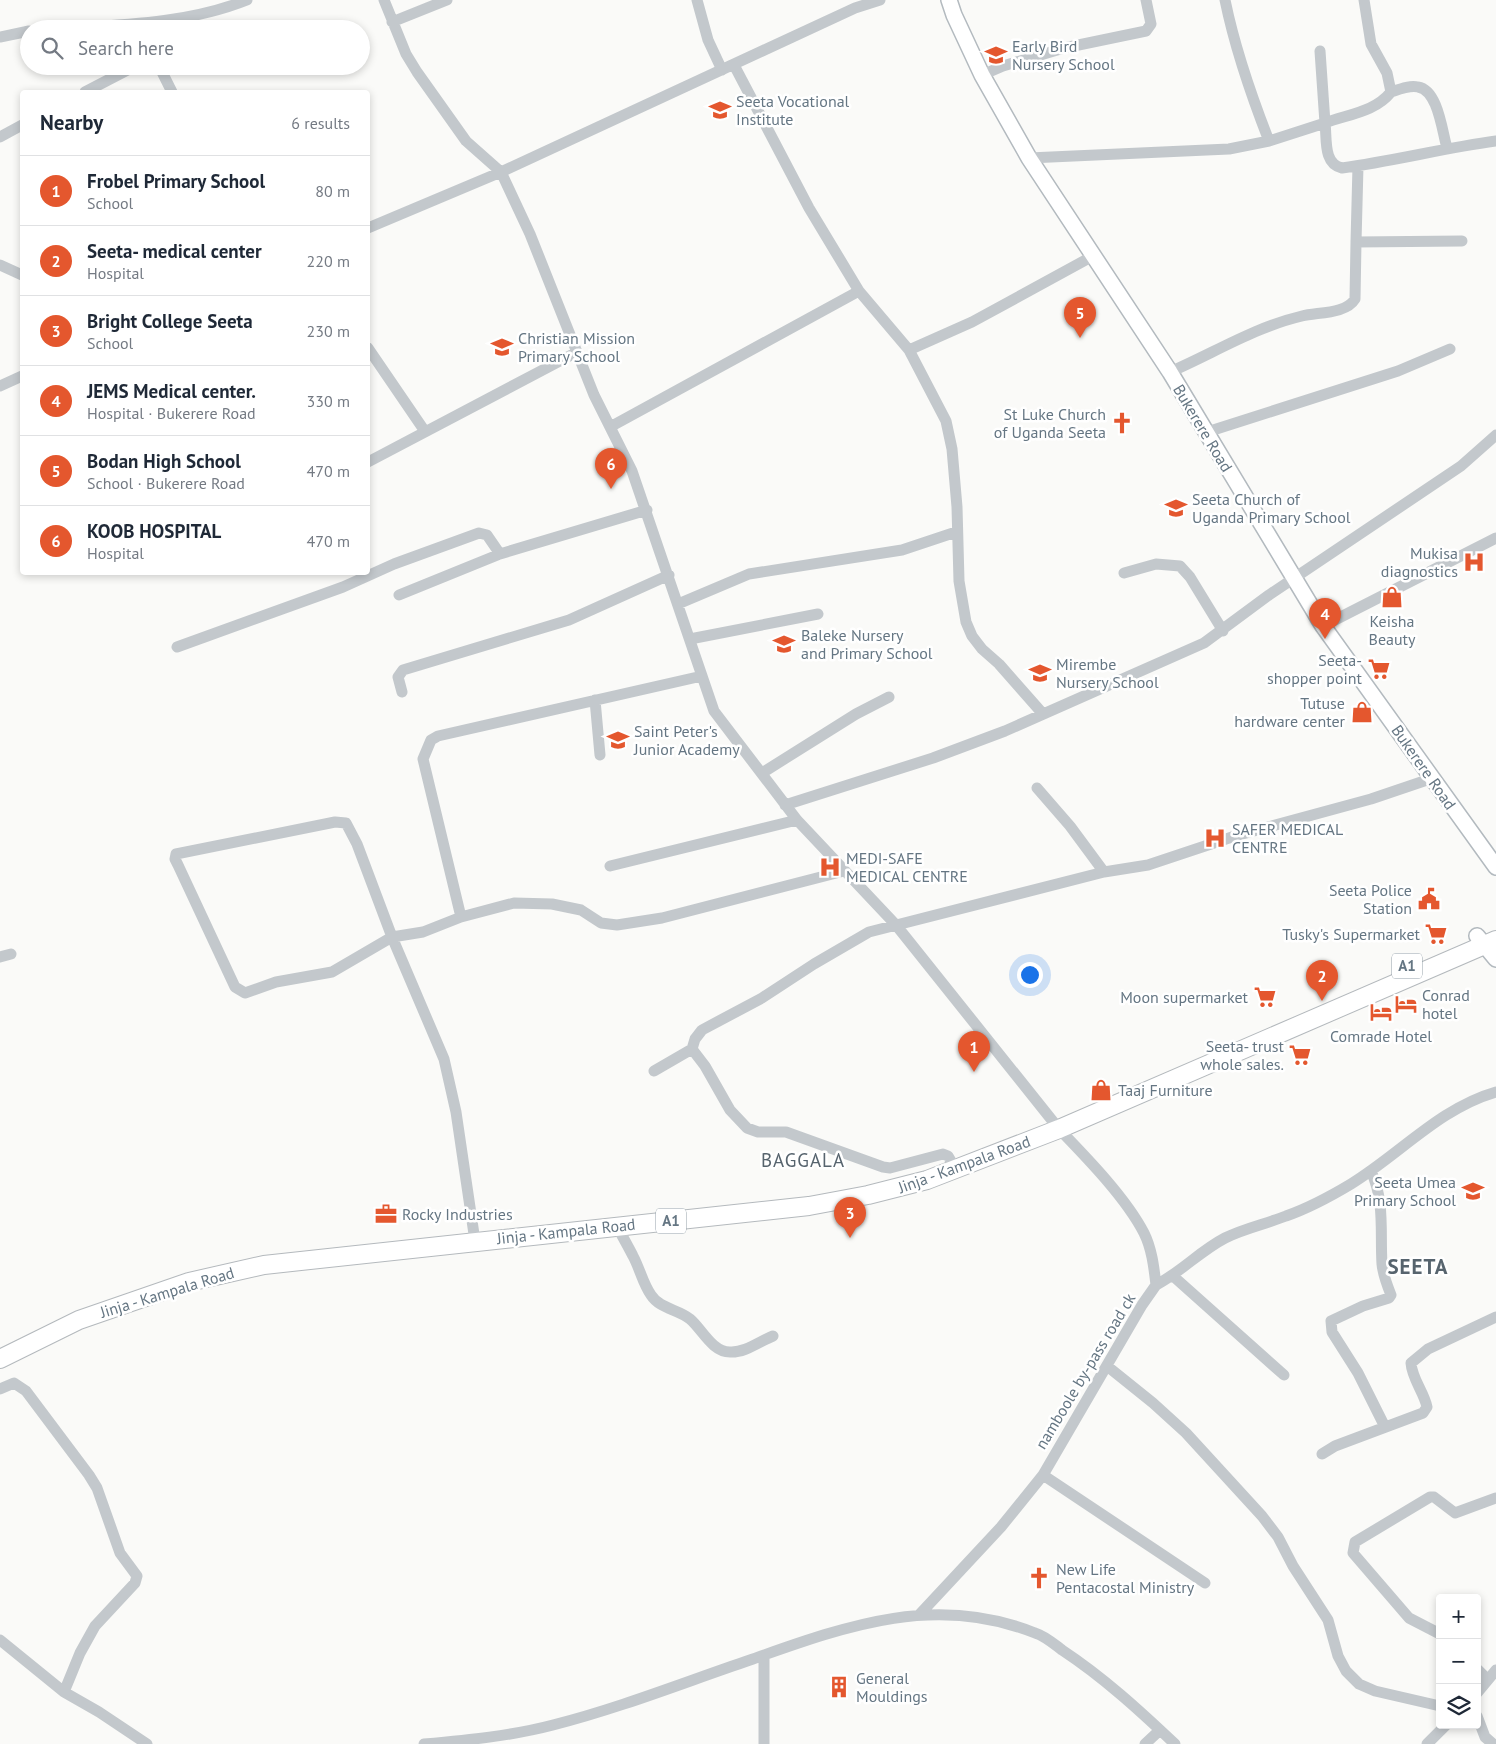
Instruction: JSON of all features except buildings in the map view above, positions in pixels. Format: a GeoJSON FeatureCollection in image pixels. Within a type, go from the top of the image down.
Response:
{"type":"FeatureCollection","features":[{"type":"Feature","properties":{"kind":"highway","name":"Jinja - Kampala Road"},"geometry":{"type":"LineString","coordinates":[[0,1359],[79,1320],[189,1282],[264,1265],[819,1204],[897,1189],[1059,1129],[1325,1015],[1486,940],[1496,927]]}},
{"type":"Feature","properties":{"kind":"main road","name":"Bukerere Road"},"geometry":{"type":"LineString","coordinates":[[950,0],[954,15],[982,75],[1029,158],[1170,372],[1323,626],[1496,867]]}},
{"type":"Feature","properties":{"kind":"main road"},"geometry":{"type":"LineString","coordinates":[[1486,940],[1496,959]]}},
{"type":"Feature","properties":{"kind":"street"},"geometry":{"type":"LineString","coordinates":[[168,20],[247,0]]}},
{"type":"Feature","properties":{"kind":"street"},"geometry":{"type":"LineString","coordinates":[[384,0],[392,22],[417,72],[474,149],[501,172]]}},
{"type":"Feature","properties":{"kind":"street"},"geometry":{"type":"LineString","coordinates":[[392,22],[447,0]]}},
{"type":"Feature","properties":{"kind":"street"},"geometry":{"type":"LineString","coordinates":[[697,0],[708,40],[722,70]]}},
{"type":"Feature","properties":{"kind":"street"},"geometry":{"type":"LineString","coordinates":[[370,227],[501,172],[734,65],[854,4],[880,0]]}},
{"type":"Feature","properties":{"kind":"street"},"geometry":{"type":"LineString","coordinates":[[982,75],[1003,66],[1064,48],[1146,30],[1150,24],[1146,0]]}},
{"type":"Feature","properties":{"kind":"street"},"geometry":{"type":"LineString","coordinates":[[1226,0],[1231,28],[1247,84],[1269,141]]}},
{"type":"Feature","properties":{"kind":"street"},"geometry":{"type":"LineString","coordinates":[[1364,0],[1371,44],[1387,73],[1391,92]]}},
{"type":"Feature","properties":{"kind":"street"},"geometry":{"type":"LineString","coordinates":[[0,37],[20,33]]}},
{"type":"Feature","properties":{"kind":"street"},"geometry":{"type":"LineString","coordinates":[[1320,51],[1329,161],[1334,166],[1342,168],[1358,166],[1407,158],[1447,148],[1496,141]]}},
{"type":"Feature","properties":{"kind":"street"},"geometry":{"type":"LineString","coordinates":[[734,65],[809,208],[859,291],[909,350],[946,422],[955,480],[959,581],[966,622],[972,636],[1043,714]]}},
{"type":"Feature","properties":{"kind":"street"},"geometry":{"type":"LineString","coordinates":[[89,90],[118,75]]}},
{"type":"Feature","properties":{"kind":"street"},"geometry":{"type":"LineString","coordinates":[[164,75],[171,90]]}},
{"type":"Feature","properties":{"kind":"street"},"geometry":{"type":"LineString","coordinates":[[1029,158],[1229,149],[1269,141],[1372,108],[1383,103],[1391,92],[1411,87],[1420,87],[1428,91],[1434,98],[1447,148]]}},
{"type":"Feature","properties":{"kind":"street"},"geometry":{"type":"LineString","coordinates":[[0,137],[20,126]]}},
{"type":"Feature","properties":{"kind":"street"},"geometry":{"type":"LineString","coordinates":[[1170,372],[1271,325],[1301,316],[1347,308],[1355,299],[1358,166]]}},
{"type":"Feature","properties":{"kind":"street","name":"namboole by-pass road ck"},"geometry":{"type":"LineString","coordinates":[[501,172],[551,283],[577,352],[610,427],[632,471],[647,510],[714,711],[797,820],[896,925],[1059,1129],[1081,1152],[1124,1204],[1145,1234],[1153,1262],[1156,1285],[1142,1305],[1043,1475],[1001,1528],[919,1615]]}},
{"type":"Feature","properties":{"kind":"street"},"geometry":{"type":"LineString","coordinates":[[1356,242],[1462,241]]}},
{"type":"Feature","properties":{"kind":"street"},"geometry":{"type":"LineString","coordinates":[[909,350],[972,322],[1093,256]]}},
{"type":"Feature","properties":{"kind":"street"},"geometry":{"type":"LineString","coordinates":[[0,265],[20,274]]}},
{"type":"Feature","properties":{"kind":"street"},"geometry":{"type":"LineString","coordinates":[[610,427],[859,291]]}},
{"type":"Feature","properties":{"kind":"street"},"geometry":{"type":"LineString","coordinates":[[1207,432],[1398,371],[1450,349]]}},
{"type":"Feature","properties":{"kind":"street"},"geometry":{"type":"LineString","coordinates":[[370,351],[424,430]]}},
{"type":"Feature","properties":{"kind":"street"},"geometry":{"type":"LineString","coordinates":[[370,461],[424,430],[577,352]]}},
{"type":"Feature","properties":{"kind":"street"},"geometry":{"type":"LineString","coordinates":[[0,386],[20,377]]}},
{"type":"Feature","properties":{"kind":"street"},"geometry":{"type":"LineString","coordinates":[[786,805],[933,758],[1043,714],[1204,643],[1269,595],[1296,579],[1461,466],[1496,435]]}},
{"type":"Feature","properties":{"kind":"street"},"geometry":{"type":"LineString","coordinates":[[399,594],[500,554],[647,510]]}},
{"type":"Feature","properties":{"kind":"street"},"geometry":{"type":"LineString","coordinates":[[678,604],[749,574],[902,550],[956,532]]}},
{"type":"Feature","properties":{"kind":"street"},"geometry":{"type":"LineString","coordinates":[[370,575],[394,564],[479,533],[488,536],[500,554]]}},
{"type":"Feature","properties":{"kind":"street"},"geometry":{"type":"LineString","coordinates":[[1323,626],[1496,538]]}},
{"type":"Feature","properties":{"kind":"street"},"geometry":{"type":"LineString","coordinates":[[1124,573],[1156,564],[1180,566],[1190,577],[1222,631]]}},
{"type":"Feature","properties":{"kind":"street"},"geometry":{"type":"LineString","coordinates":[[177,647],[343,587],[370,575]]}},
{"type":"Feature","properties":{"kind":"street"},"geometry":{"type":"LineString","coordinates":[[402,692],[398,677],[402,670],[569,620],[669,575]]}},
{"type":"Feature","properties":{"kind":"street"},"geometry":{"type":"LineString","coordinates":[[690,639],[818,614]]}},
{"type":"Feature","properties":{"kind":"street"},"geometry":{"type":"LineString","coordinates":[[461,917],[423,759],[431,740],[438,736],[702,676]]}},
{"type":"Feature","properties":{"kind":"street"},"geometry":{"type":"LineString","coordinates":[[762,774],[856,714],[889,697]]}},
{"type":"Feature","properties":{"kind":"street"},"geometry":{"type":"LineString","coordinates":[[594,700],[600,755]]}},
{"type":"Feature","properties":{"kind":"street"},"geometry":{"type":"LineString","coordinates":[[654,1070],[692,1048],[695,1039],[702,1030],[762,998],[814,964],[869,932],[1104,872],[1148,865],[1235,836],[1371,799],[1433,778]]}},
{"type":"Feature","properties":{"kind":"street"},"geometry":{"type":"LineString","coordinates":[[1037,788],[1070,826],[1104,872]]}},
{"type":"Feature","properties":{"kind":"street"},"geometry":{"type":"LineString","coordinates":[[610,866],[797,820]]}},
{"type":"Feature","properties":{"kind":"street"},"geometry":{"type":"LineString","coordinates":[[475,1241],[456,1112],[444,1059],[392,937],[357,844],[346,823],[335,822],[176,854],[175,859],[238,991],[252,992],[276,982],[332,972],[392,937],[423,932],[461,917],[514,904],[552,904],[581,910],[601,923],[617,925],[662,918],[844,870]]}},
{"type":"Feature","properties":{"kind":"street"},"geometry":{"type":"LineString","coordinates":[[692,1048],[705,1066],[730,1110],[747,1128],[758,1132],[786,1132],[883,1167],[890,1168],[943,1154],[948,1156],[955,1168]]}},
{"type":"Feature","properties":{"kind":"street"},"geometry":{"type":"LineString","coordinates":[[1156,1285],[1173,1276],[1214,1244],[1227,1237],[1287,1216],[1333,1194],[1371,1171],[1424,1130],[1469,1103],[1496,1092]]}},
{"type":"Feature","properties":{"kind":"street"},"geometry":{"type":"LineString","coordinates":[[1371,1171],[1380,1200],[1382,1266],[1391,1295],[1389,1298],[1363,1306],[1331,1321],[1330,1324],[1332,1332],[1358,1373],[1384,1427]]}},
{"type":"Feature","properties":{"kind":"street"},"geometry":{"type":"LineString","coordinates":[[616,1226],[633,1256],[650,1294],[656,1302],[690,1319],[713,1344],[724,1352],[732,1353],[743,1350],[773,1336]]}},
{"type":"Feature","properties":{"kind":"street"},"geometry":{"type":"LineString","coordinates":[[1173,1276],[1284,1376]]}},
{"type":"Feature","properties":{"kind":"street"},"geometry":{"type":"LineString","coordinates":[[1322,1454],[1335,1446],[1423,1413],[1427,1407],[1411,1370],[1411,1363],[1428,1349],[1496,1318]]}},
{"type":"Feature","properties":{"kind":"street"},"geometry":{"type":"LineString","coordinates":[[1107,1366],[1153,1403],[1186,1434],[1262,1516],[1278,1537],[1293,1566],[1328,1620],[1338,1656],[1346,1671],[1359,1684],[1375,1692],[1436,1705]]}},
{"type":"Feature","properties":{"kind":"street"},"geometry":{"type":"LineString","coordinates":[[0,1389],[14,1383],[26,1391],[89,1475],[97,1488],[120,1553],[137,1576],[135,1583],[95,1626],[80,1653],[64,1692]]}},
{"type":"Feature","properties":{"kind":"street"},"geometry":{"type":"LineString","coordinates":[[1043,1475],[1205,1583]]}},
{"type":"Feature","properties":{"kind":"street"},"geometry":{"type":"LineString","coordinates":[[1436,1632],[1409,1618],[1353,1553],[1355,1542],[1430,1498],[1434,1497],[1455,1512],[1496,1498]]}},
{"type":"Feature","properties":{"kind":"street"},"geometry":{"type":"LineString","coordinates":[[424,1744],[486,1738],[553,1725],[650,1695],[854,1625],[919,1615],[973,1615],[1006,1622],[1038,1634],[1092,1670],[1175,1744]]}},
{"type":"Feature","properties":{"kind":"street"},"geometry":{"type":"LineString","coordinates":[[0,1640],[64,1692],[99,1712],[147,1744]]}},
{"type":"Feature","properties":{"kind":"street"},"geometry":{"type":"LineString","coordinates":[[764,1655],[764,1744]]}},
{"type":"Feature","properties":{"kind":"street"},"geometry":{"type":"LineString","coordinates":[[1481,1688],[1496,1670]]}},
{"type":"Feature","properties":{"kind":"street"},"geometry":{"type":"LineString","coordinates":[[1481,1673],[1488,1679]]}},
{"type":"Feature","properties":{"kind":"street"},"geometry":{"type":"LineString","coordinates":[[1481,1726],[1485,1736],[1493,1744]]}},
{"type":"Feature","properties":{"kind":"street"},"geometry":{"type":"LineString","coordinates":[[1427,1744],[1442,1729]]}},
{"type":"Feature","properties":{"kind":"street"},"geometry":{"type":"LineString","coordinates":[[1145,1744],[1160,1730]]}},
{"type":"Feature","properties":{"kind":"place","name":"Early Bird Nursery School"},"geometry":{"type":"Point","coordinates":[996,55]}},
{"type":"Feature","properties":{"kind":"place","name":"Seeta Vocational Institute"},"geometry":{"type":"Point","coordinates":[720,110]}},
{"type":"Feature","properties":{"kind":"place","name":"Bodan High School"},"geometry":{"type":"Point","coordinates":[1080,338]}},
{"type":"Feature","properties":{"kind":"place","name":"Christian Mission Primary School"},"geometry":{"type":"Point","coordinates":[502,347]}},
{"type":"Feature","properties":{"kind":"place","name":"St Luke Church of Uganda Seeta"},"geometry":{"type":"Point","coordinates":[1122,423]}},
{"type":"Feature","properties":{"kind":"place","name":"KOOB HOSPITAL"},"geometry":{"type":"Point","coordinates":[611,489]}},
{"type":"Feature","properties":{"kind":"place","name":"Seeta Church of Uganda Primary School"},"geometry":{"type":"Point","coordinates":[1176,508]}},
{"type":"Feature","properties":{"kind":"place","name":"Mukisa diagnostics"},"geometry":{"type":"Point","coordinates":[1474,562]}},
{"type":"Feature","properties":{"kind":"place","name":"Keisha Beauty"},"geometry":{"type":"Point","coordinates":[1392,597]}},
{"type":"Feature","properties":{"kind":"place","name":"JEMS Medical center."},"geometry":{"type":"Point","coordinates":[1325,639]}},
{"type":"Feature","properties":{"kind":"place","name":"Baleke Nursery and Primary School"},"geometry":{"type":"Point","coordinates":[784,644]}},
{"type":"Feature","properties":{"kind":"place","name":"Seeta- shopper point"},"geometry":{"type":"Point","coordinates":[1379,669]}},
{"type":"Feature","properties":{"kind":"place","name":"Mirembe Nursery School"},"geometry":{"type":"Point","coordinates":[1040,673]}},
{"type":"Feature","properties":{"kind":"place","name":"Tutuse hardware center"},"geometry":{"type":"Point","coordinates":[1362,712]}},
{"type":"Feature","properties":{"kind":"place","name":"Saint Peter's Junior Academy"},"geometry":{"type":"Point","coordinates":[618,740]}},
{"type":"Feature","properties":{"kind":"place","name":"SAFER MEDICAL CENTRE"},"geometry":{"type":"Point","coordinates":[1215,838]}},
{"type":"Feature","properties":{"kind":"place","name":"MEDI-SAFE MEDICAL CENTRE"},"geometry":{"type":"Point","coordinates":[830,867]}},
{"type":"Feature","properties":{"kind":"place","name":"Seeta Police Station"},"geometry":{"type":"Point","coordinates":[1429,899]}},
{"type":"Feature","properties":{"kind":"place","name":"Tusky's Supermarket"},"geometry":{"type":"Point","coordinates":[1436,934]}},
{"type":"Feature","properties":{"kind":"place","name":"Moon supermarket"},"geometry":{"type":"Point","coordinates":[1265,997]}},
{"type":"Feature","properties":{"kind":"place","name":"Seeta- medical center"},"geometry":{"type":"Point","coordinates":[1322,1001]}},
{"type":"Feature","properties":{"kind":"place","name":"Conrad hotel"},"geometry":{"type":"Point","coordinates":[1406,1004]}},
{"type":"Feature","properties":{"kind":"place","name":"Comrade Hotel"},"geometry":{"type":"Point","coordinates":[1381,1012]}},
{"type":"Feature","properties":{"kind":"place","name":"Seeta- trust whole sales."},"geometry":{"type":"Point","coordinates":[1300,1055]}},
{"type":"Feature","properties":{"kind":"place","name":"Frobel Primary School"},"geometry":{"type":"Point","coordinates":[974,1072]}},
{"type":"Feature","properties":{"kind":"place","name":"Taaj Furniture"},"geometry":{"type":"Point","coordinates":[1101,1090]}},
{"type":"Feature","properties":{"kind":"place","name":"Seeta Umea Primary School"},"geometry":{"type":"Point","coordinates":[1473,1191]}},
{"type":"Feature","properties":{"kind":"place","name":"Rocky Industries"},"geometry":{"type":"Point","coordinates":[386,1214]}},
{"type":"Feature","properties":{"kind":"place","name":"Bright College Seeta"},"geometry":{"type":"Point","coordinates":[850,1238]}},
{"type":"Feature","properties":{"kind":"place","name":"New Life Pentacostal Ministry"},"geometry":{"type":"Point","coordinates":[1039,1578]}},
{"type":"Feature","properties":{"kind":"place","name":"General Mouldings"},"geometry":{"type":"Point","coordinates":[839,1687]}},
{"type":"Feature","properties":{"kind":"district","name":"BAGGALA"},"geometry":{"type":"Point","coordinates":[803,1160]}},
{"type":"Feature","properties":{"kind":"district","name":"SEETA"},"geometry":{"type":"Point","coordinates":[1418,1267]}}]}
